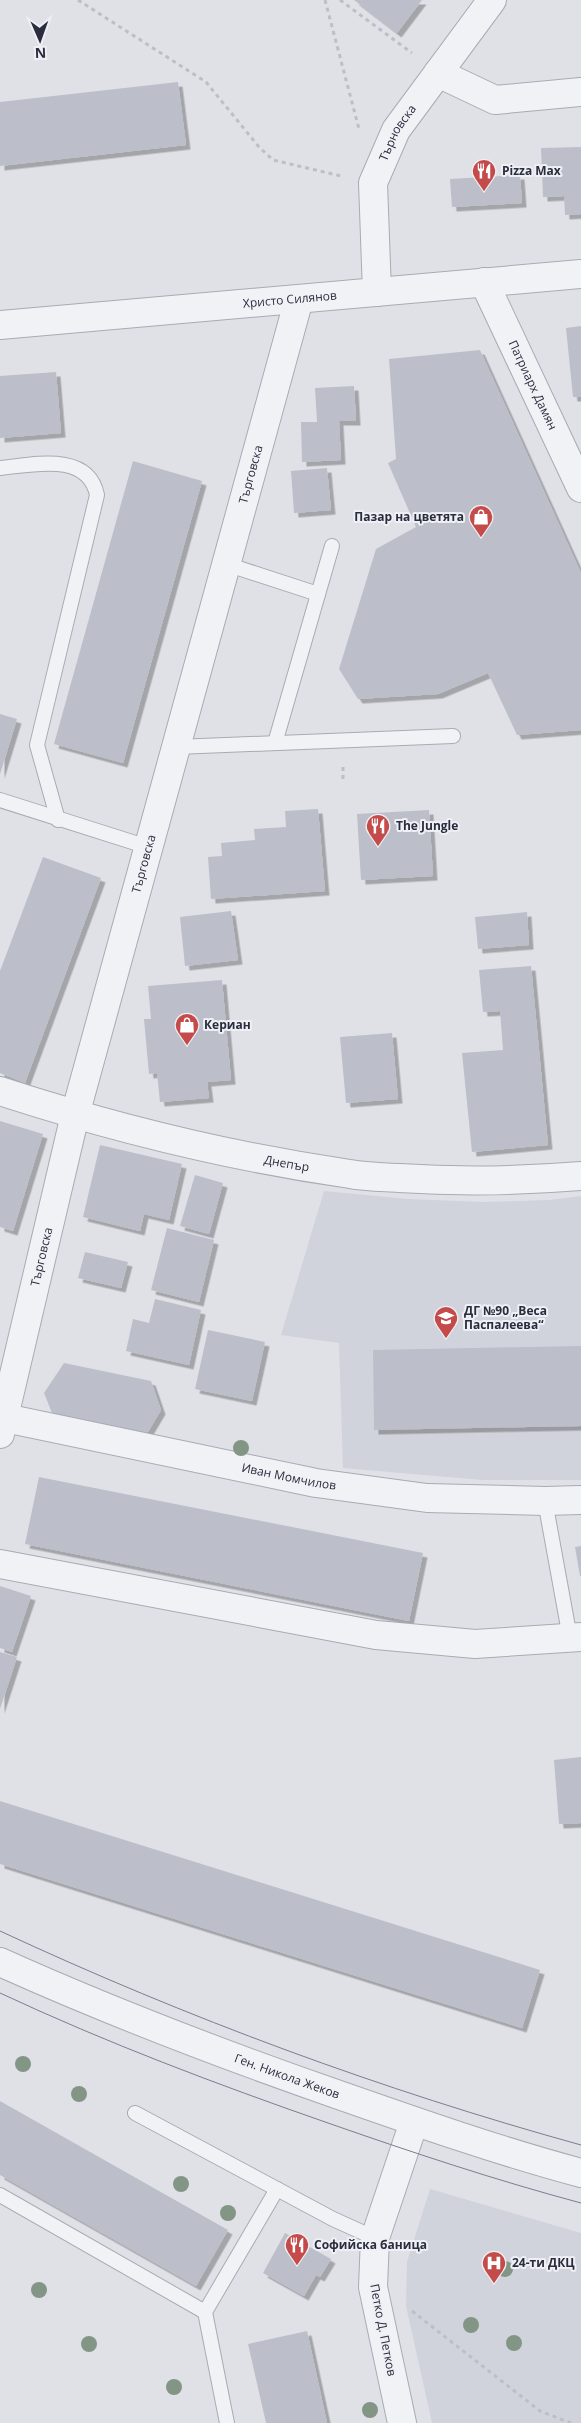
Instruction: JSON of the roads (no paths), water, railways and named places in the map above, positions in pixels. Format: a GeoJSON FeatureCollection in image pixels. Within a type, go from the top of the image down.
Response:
{"type":"FeatureCollection","features":[{"type":"Feature","properties":{"kind":"street","name":"Търновска"},"geometry":{"type":"LineString","coordinates":[[377,292],[374,183],[396,130],[492,0]]}},
{"type":"Feature","properties":{"kind":"street"},"geometry":{"type":"LineString","coordinates":[[438,73],[495,100],[581,92]]}},
{"type":"Feature","properties":{"kind":"street","name":"Христо Силянов"},"geometry":{"type":"LineString","coordinates":[[0,325],[581,274]]}},
{"type":"Feature","properties":{"kind":"street","name":"Патриарх Дамян"},"geometry":{"type":"LineString","coordinates":[[484,282],[581,488]]}},
{"type":"Feature","properties":{"kind":"street","name":"Търговска"},"geometry":{"type":"LineString","coordinates":[[1,1423],[74,1115],[300,299]]}},
{"type":"Feature","properties":{"kind":"street","name":"Днепър"},"geometry":{"type":"LineString","coordinates":[[0,1091],[74,1115],[181,1141],[351,1174],[436,1180],[513,1180],[581,1176]]}},
{"type":"Feature","properties":{"kind":"street","name":"Иван Момчилов"},"geometry":{"type":"LineString","coordinates":[[1,1423],[316,1483],[427,1498],[581,1500]]}},
{"type":"Feature","properties":{"kind":"street"},"geometry":{"type":"LineString","coordinates":[[0,1564],[376,1635],[476,1644],[576,1638]]}},
{"type":"Feature","properties":{"kind":"street","name":"Ген. Никола Жеков"},"geometry":{"type":"LineString","coordinates":[[0,1962],[86,2001],[243,2061],[414,2122],[581,2173]]}},
{"type":"Feature","properties":{"kind":"street","name":"Петко Д. Петков"},"geometry":{"type":"LineString","coordinates":[[402,2423],[373,2287],[375,2238],[414,2122]]}},
{"type":"Feature","properties":{"kind":"lane"},"geometry":{"type":"LineString","coordinates":[[0,468],[55,463],[66,464],[85,474],[95,485],[97,495],[37,746],[58,820]]}},
{"type":"Feature","properties":{"kind":"lane"},"geometry":{"type":"LineString","coordinates":[[275,743],[332,546]]}},
{"type":"Feature","properties":{"kind":"lane"},"geometry":{"type":"LineString","coordinates":[[226,564],[318,594]]}},
{"type":"Feature","properties":{"kind":"lane"},"geometry":{"type":"LineString","coordinates":[[176,747],[454,736]]}},
{"type":"Feature","properties":{"kind":"lane"},"geometry":{"type":"LineString","coordinates":[[0,800],[58,820],[148,847]]}},
{"type":"Feature","properties":{"kind":"lane"},"geometry":{"type":"LineString","coordinates":[[545,1501],[576,1638]]}},
{"type":"Feature","properties":{"kind":"lane"},"geometry":{"type":"LineString","coordinates":[[135,2113],[333,2219],[375,2238]]}},
{"type":"Feature","properties":{"kind":"lane"},"geometry":{"type":"LineString","coordinates":[[227,2423],[204,2312],[277,2189]]}},
{"type":"Feature","properties":{"kind":"lane"},"geometry":{"type":"LineString","coordinates":[[0,2196],[204,2312]]}},
{"type":"Feature","properties":{"kind":"tram line"},"geometry":{"type":"LineString","coordinates":[[0,1931],[142,1993],[286,2050],[433,2101],[581,2145]]}},
{"type":"Feature","properties":{"kind":"tram line"},"geometry":{"type":"LineString","coordinates":[[0,1993],[121,2046],[245,2093],[422,2155],[581,2203]]}},
{"type":"Feature","properties":{"kind":"place","name":"Pizza Max"},"geometry":{"type":"Point","coordinates":[484,192]}},
{"type":"Feature","properties":{"kind":"place","name":"Пазар на цветята"},"geometry":{"type":"Point","coordinates":[481,538]}},
{"type":"Feature","properties":{"kind":"place","name":"The Jungle"},"geometry":{"type":"Point","coordinates":[378,847]}},
{"type":"Feature","properties":{"kind":"place","name":"Кериан"},"geometry":{"type":"Point","coordinates":[187,1046]}},
{"type":"Feature","properties":{"kind":"place","name":"ДГ №90 „Веса Паспалеева“"},"geometry":{"type":"Point","coordinates":[446,1339]}},
{"type":"Feature","properties":{"kind":"place","name":"Софийска баница"},"geometry":{"type":"Point","coordinates":[297,2266]}},
{"type":"Feature","properties":{"kind":"place","name":"24-ти ДКЦ"},"geometry":{"type":"Point","coordinates":[494,2284]}}]}
